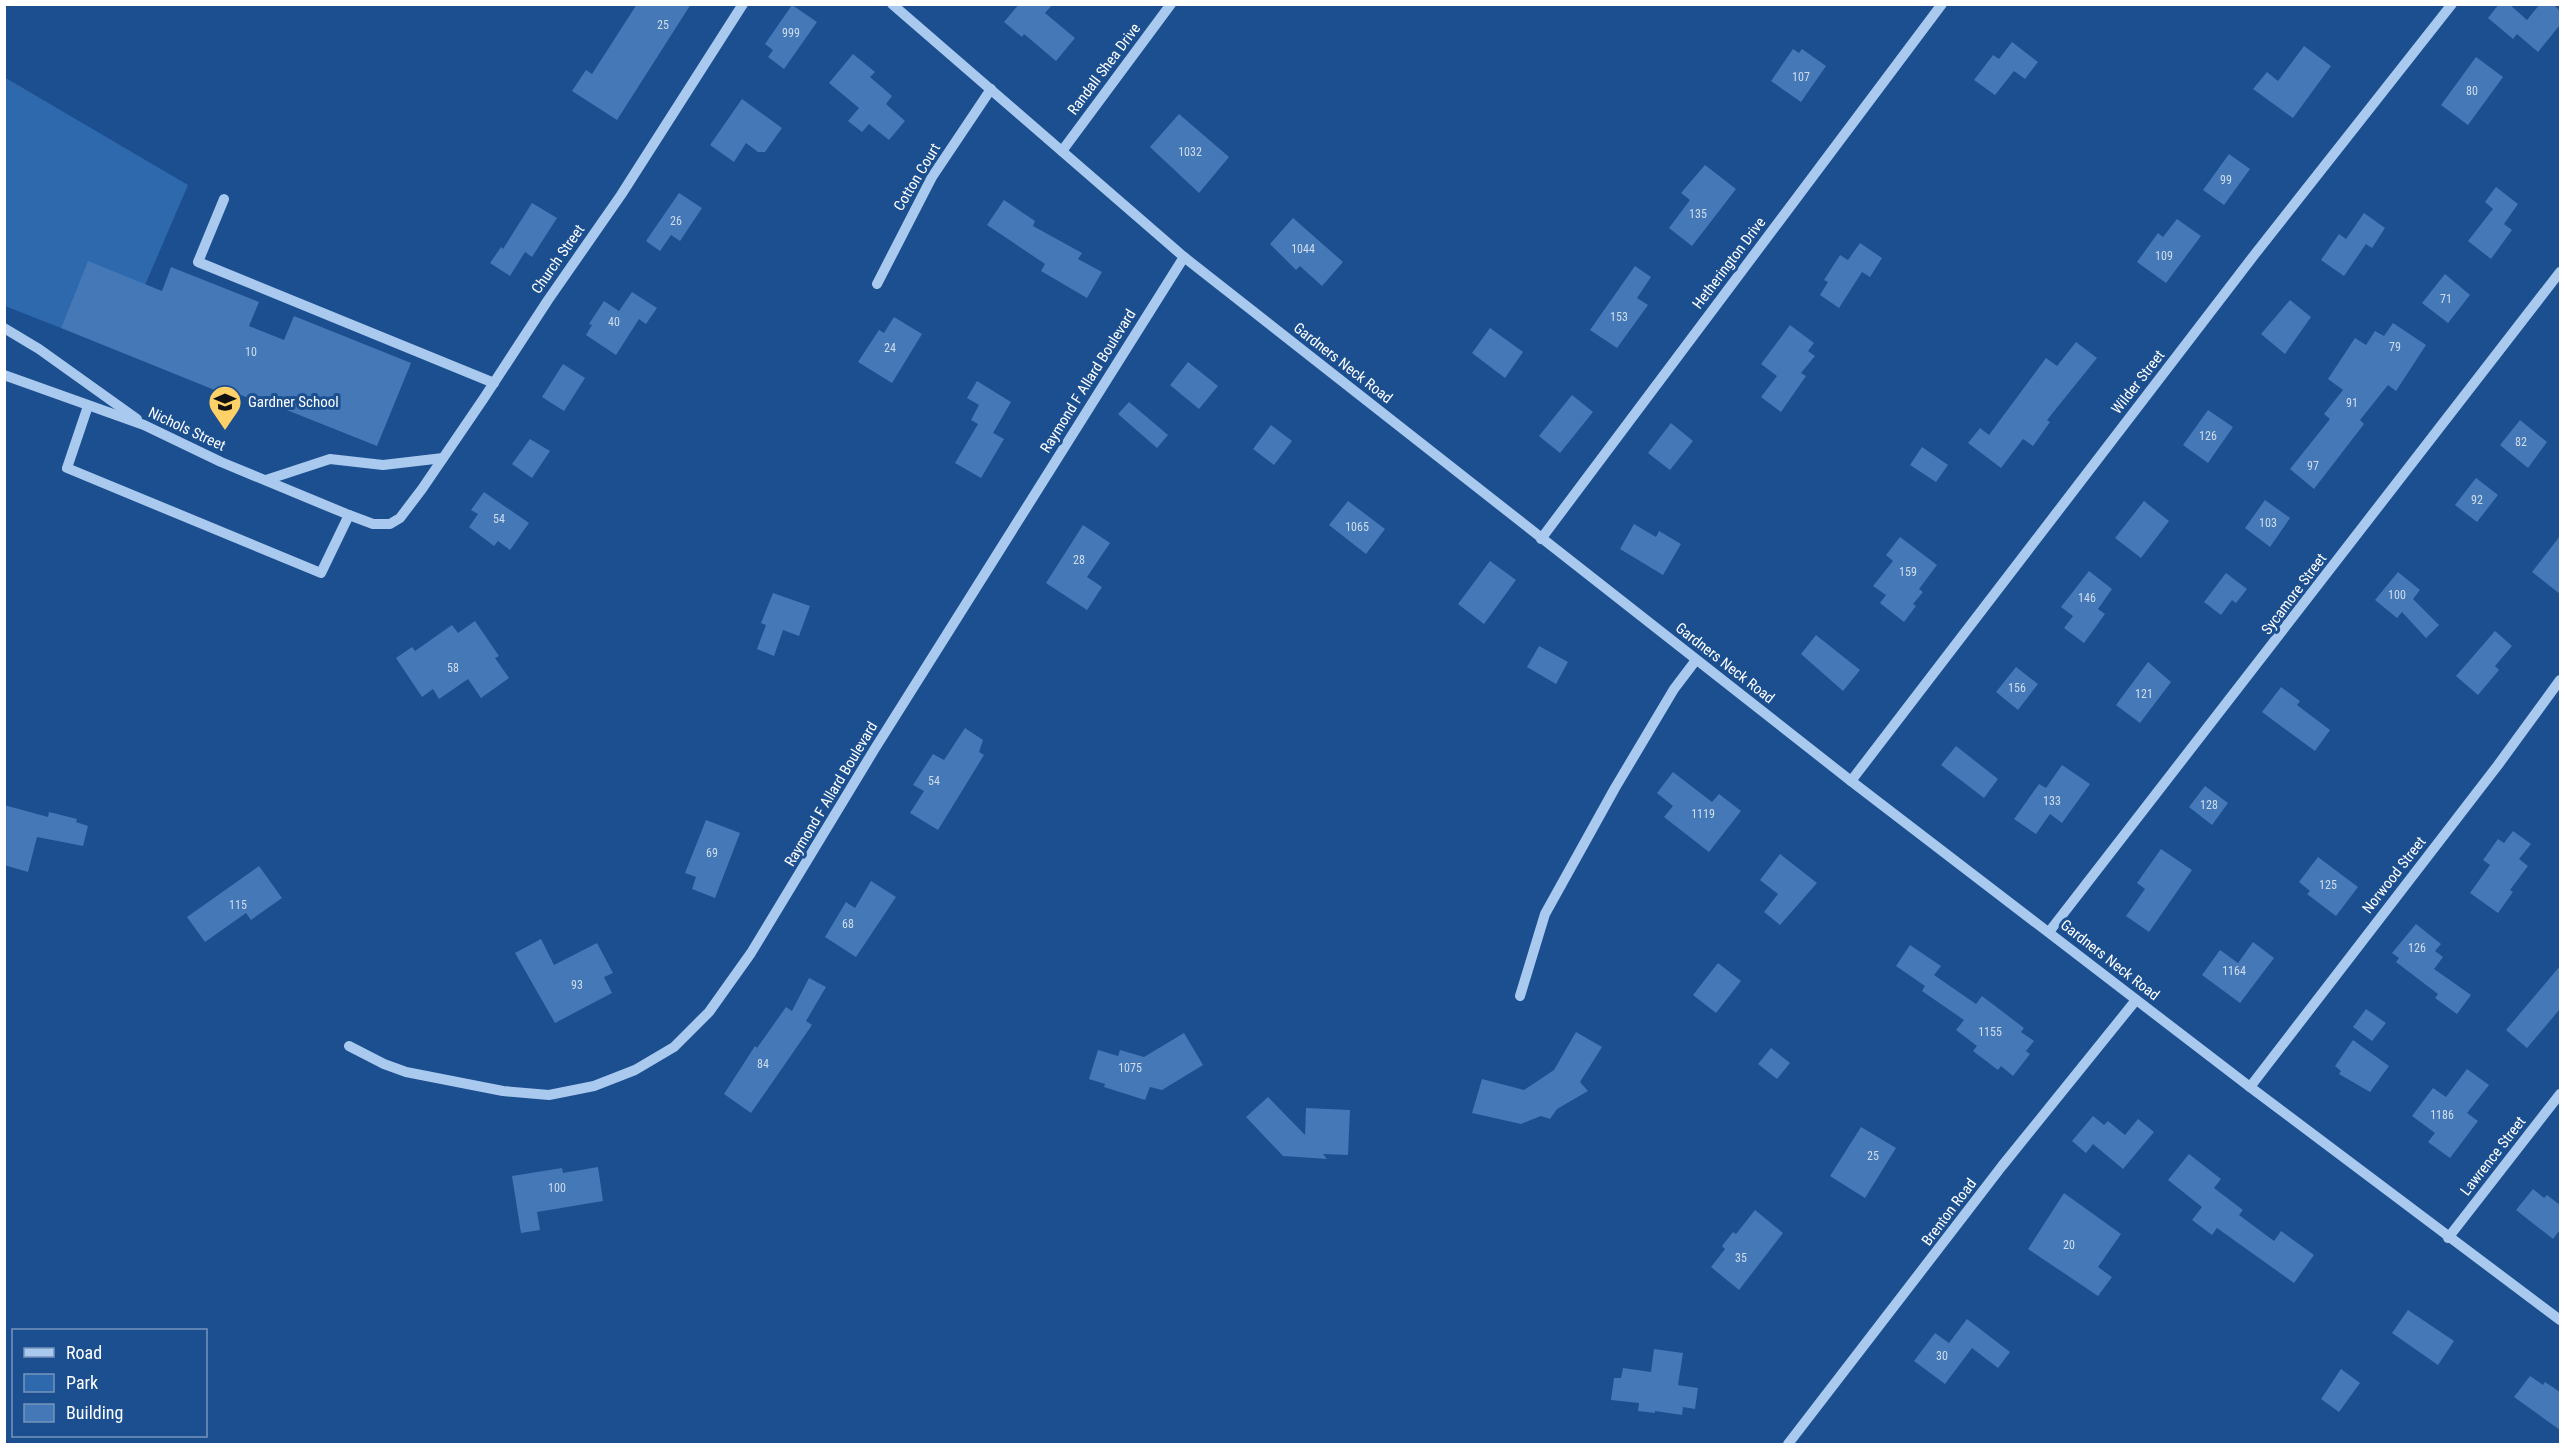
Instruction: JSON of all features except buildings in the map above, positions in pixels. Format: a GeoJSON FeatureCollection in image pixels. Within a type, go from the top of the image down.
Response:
{"type":"FeatureCollection","features":[{"type":"Feature","properties":{"kind":"street","name":"Church Street"},"geometry":{"type":"LineString","coordinates":[[390,524],[400,518],[494,383],[621,195],[743,4]]}},
{"type":"Feature","properties":{"kind":"street","name":"Gardners Neck Road"},"geometry":{"type":"LineString","coordinates":[[892,4],[1184,257],[1541,539],[2136,1000],[2448,1238],[2560,1320]]}},
{"type":"Feature","properties":{"kind":"street","name":"Randall Shea Drive"},"geometry":{"type":"LineString","coordinates":[[1062,151],[1171,4]]}},
{"type":"Feature","properties":{"kind":"street","name":"Hetherington Drive"},"geometry":{"type":"LineString","coordinates":[[1541,539],[1941,4]]}},
{"type":"Feature","properties":{"kind":"street","name":"Wilder Street"},"geometry":{"type":"LineString","coordinates":[[1851,781],[2270,236],[2452,4]]}},
{"type":"Feature","properties":{"kind":"street","name":"Cotton Court"},"geometry":{"type":"LineString","coordinates":[[877,284],[932,177],[991,89]]}},
{"type":"Feature","properties":{"kind":"street"},"geometry":{"type":"LineString","coordinates":[[224,199],[198,262],[494,383]]}},
{"type":"Feature","properties":{"kind":"street","name":"Raymond F Allard Boulevard"},"geometry":{"type":"LineString","coordinates":[[350,1046],[384,1064],[406,1072],[503,1091],[549,1095],[594,1086],[635,1070],[674,1047],[709,1012],[751,953],[874,750],[1184,257]]}},
{"type":"Feature","properties":{"kind":"street","name":"Sycamore Street"},"geometry":{"type":"LineString","coordinates":[[2049,932],[2560,272]]}},
{"type":"Feature","properties":{"kind":"street"},"geometry":{"type":"LineString","coordinates":[[4,328],[39,349],[144,424]]}},
{"type":"Feature","properties":{"kind":"street","name":"Nichols Street"},"geometry":{"type":"LineString","coordinates":[[4,375],[144,424],[348,515],[373,524],[390,524]]}},
{"type":"Feature","properties":{"kind":"street"},"geometry":{"type":"LineString","coordinates":[[88,406],[67,468],[321,573],[348,515]]}},
{"type":"Feature","properties":{"kind":"street"},"geometry":{"type":"LineString","coordinates":[[266,480],[330,459],[383,465],[443,458]]}},
{"type":"Feature","properties":{"kind":"street"},"geometry":{"type":"LineString","coordinates":[[1520,996],[1545,914],[1615,788],[1674,689],[1696,660]]}},
{"type":"Feature","properties":{"kind":"street","name":"Norwood Street"},"geometry":{"type":"LineString","coordinates":[[2250,1087],[2560,680]]}},
{"type":"Feature","properties":{"kind":"street","name":"Brenton Road"},"geometry":{"type":"LineString","coordinates":[[1788,1444],[2002,1166],[2136,1000]]}},
{"type":"Feature","properties":{"kind":"street","name":"Lawrence Street"},"geometry":{"type":"LineString","coordinates":[[2448,1238],[2560,1094]]}},
{"type":"Feature","properties":{"kind":"green space"},"geometry":{"type":"Polygon","coordinates":[[[4,77],[188,185],[145,285],[88,262],[61,328],[5,306],[4,77]]]}},
{"type":"Feature","properties":{"kind":"place","name":"Gardner School"},"geometry":{"type":"Point","coordinates":[225,431]}}]}
